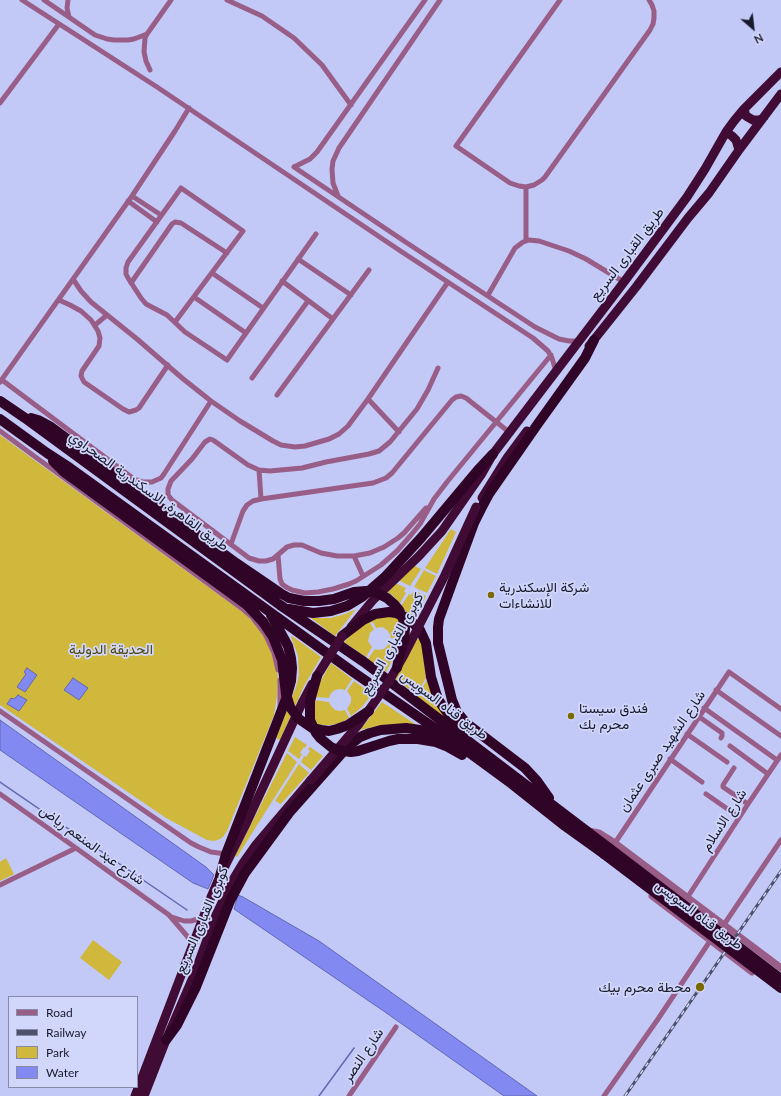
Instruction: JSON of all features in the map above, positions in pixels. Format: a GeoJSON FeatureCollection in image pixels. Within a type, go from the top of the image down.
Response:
{"type":"FeatureCollection","features":[{"type":"Feature","properties":{"kind":"highway","name":"طريق القبارى السريع"},"geometry":{"type":"LineString","coordinates":[[493,454],[698,182],[726,132],[744,108],[781,72]]}},
{"type":"Feature","properties":{"kind":"highway","name":"طريق القبارى السريع"},"geometry":{"type":"LineString","coordinates":[[594,340],[709,193],[781,94]]}},
{"type":"Feature","properties":{"kind":"highway"},"geometry":{"type":"LineString","coordinates":[[744,108],[746,116],[749,119],[756,121],[764,117]]}},
{"type":"Feature","properties":{"kind":"highway"},"geometry":{"type":"LineString","coordinates":[[726,132],[736,140],[739,150]]}},
{"type":"Feature","properties":{"kind":"highway"},"geometry":{"type":"LineString","coordinates":[[552,804],[543,789],[525,768],[466,723],[458,712],[452,700],[438,643],[438,627],[443,606],[468,538],[489,494],[585,358],[594,340]]}},
{"type":"Feature","properties":{"kind":"highway","name":"كوبرى القبارى السريع"},"geometry":{"type":"LineString","coordinates":[[144,1096],[194,975],[216,915],[234,878],[255,846],[369,712],[397,668],[444,577],[476,507],[486,490],[507,458],[594,340]]}},
{"type":"Feature","properties":{"kind":"highway","name":"طريق القاهرة, الاسكندرية الصحراوي"},"geometry":{"type":"LineString","coordinates":[[0,401],[280,605]]}},
{"type":"Feature","properties":{"kind":"highway"},"geometry":{"type":"LineString","coordinates":[[25,418],[33,418],[51,427],[236,563],[289,598],[304,601],[326,601],[360,591],[377,593],[392,601],[399,610],[404,624],[405,636],[397,668]]}},
{"type":"Feature","properties":{"kind":"highway","name":"طريق القاهرة, الاسكندرية الصحراوي"},"geometry":{"type":"LineString","coordinates":[[0,419],[270,611]]}},
{"type":"Feature","properties":{"kind":"highway"},"geometry":{"type":"LineString","coordinates":[[46,453],[64,472],[247,604],[264,622],[273,638],[282,660],[286,694],[290,707],[299,719],[312,728],[329,731],[348,725],[369,712]]}},
{"type":"Feature","properties":{"kind":"highway"},"geometry":{"type":"LineString","coordinates":[[280,605],[297,611],[322,613],[343,607],[362,597],[386,576],[417,543],[480,466],[493,454]]}},
{"type":"Feature","properties":{"kind":"highway","name":"كوبرى القبارى السريع"},"geometry":{"type":"LineString","coordinates":[[136,1096],[202,918],[220,876],[303,701],[342,636],[373,600],[419,556],[442,531],[486,468],[493,454]]}},
{"type":"Feature","properties":{"kind":"highway","name":"طريق قناه السويس"},"geometry":{"type":"LineString","coordinates":[[280,605],[364,662],[609,848]]}},
{"type":"Feature","properties":{"kind":"highway"},"geometry":{"type":"LineString","coordinates":[[220,876],[226,854],[286,699],[291,682],[292,668],[288,646],[270,611]]}},
{"type":"Feature","properties":{"kind":"highway","name":"طريق قناه السويس"},"geometry":{"type":"LineString","coordinates":[[270,611],[356,674],[452,740],[565,826],[609,848]]}},
{"type":"Feature","properties":{"kind":"highway"},"geometry":{"type":"LineString","coordinates":[[342,636],[363,620],[376,614],[389,612],[396,613],[409,619],[420,630],[426,643],[431,677],[439,701],[455,722],[543,789]]}},
{"type":"Feature","properties":{"kind":"highway"},"geometry":{"type":"LineString","coordinates":[[317,676],[310,701],[310,720],[316,733],[331,747],[351,752],[394,740],[427,740],[441,744],[462,755],[508,790],[534,801]]}},
{"type":"Feature","properties":{"kind":"highway"},"geometry":{"type":"LineString","coordinates":[[166,1040],[177,1025],[193,993],[230,901],[245,873],[289,813],[343,752],[360,737],[370,732],[381,730],[406,728],[420,730],[452,740]]}},
{"type":"Feature","properties":{"kind":"highway"},"geometry":{"type":"LineString","coordinates":[[609,848],[781,979]]}},
{"type":"Feature","properties":{"kind":"highway"},"geometry":{"type":"LineString","coordinates":[[609,848],[781,988]]}},
{"type":"Feature","properties":{"kind":"street"},"geometry":{"type":"LineString","coordinates":[[22,0],[189,108],[533,338],[545,347],[551,355],[556,370]]}},
{"type":"Feature","properties":{"kind":"street"},"geometry":{"type":"LineString","coordinates":[[44,0],[94,35],[121,41],[134,39],[147,34]]}},
{"type":"Feature","properties":{"kind":"street"},"geometry":{"type":"LineString","coordinates":[[68,0],[67,8],[69,17]]}},
{"type":"Feature","properties":{"kind":"street"},"geometry":{"type":"LineString","coordinates":[[150,70],[144,52],[144,42],[147,34],[171,0]]}},
{"type":"Feature","properties":{"kind":"street"},"geometry":{"type":"LineString","coordinates":[[227,0],[262,16],[294,38],[322,65],[351,104]]}},
{"type":"Feature","properties":{"kind":"street"},"geometry":{"type":"LineString","coordinates":[[424,0],[314,156],[306,162],[294,167],[521,318],[554,337],[564,340],[578,341]]}},
{"type":"Feature","properties":{"kind":"street"},"geometry":{"type":"LineString","coordinates":[[338,196],[333,183],[332,169],[335,154],[440,0]]}},
{"type":"Feature","properties":{"kind":"street"},"geometry":{"type":"LineString","coordinates":[[560,0],[456,146],[516,186],[526,187],[538,183],[545,177],[650,30],[654,18],[654,11],[650,0]]}},
{"type":"Feature","properties":{"kind":"street"},"geometry":{"type":"LineString","coordinates":[[0,103],[59,24]]}},
{"type":"Feature","properties":{"kind":"street"},"geometry":{"type":"LineString","coordinates":[[89,43],[94,35]]}},
{"type":"Feature","properties":{"kind":"street"},"geometry":{"type":"LineString","coordinates":[[189,108],[132,196],[1,381],[134,479],[143,482],[152,482],[161,478],[212,401]]}},
{"type":"Feature","properties":{"kind":"street"},"geometry":{"type":"LineString","coordinates":[[526,187],[526,240]]}},
{"type":"Feature","properties":{"kind":"street"},"geometry":{"type":"LineString","coordinates":[[175,322],[243,231],[181,188],[127,265],[126,274],[146,304],[167,315],[185,332],[227,360],[316,234]]}},
{"type":"Feature","properties":{"kind":"street"},"geometry":{"type":"LineString","coordinates":[[132,196],[162,216]]}},
{"type":"Feature","properties":{"kind":"street"},"geometry":{"type":"LineString","coordinates":[[128,201],[157,222]]}},
{"type":"Feature","properties":{"kind":"street"},"geometry":{"type":"LineString","coordinates":[[131,283],[172,224],[175,222],[181,223],[227,253]]}},
{"type":"Feature","properties":{"kind":"street"},"geometry":{"type":"LineString","coordinates":[[488,295],[515,248],[526,240],[536,240],[570,251],[624,282]]}},
{"type":"Feature","properties":{"kind":"street"},"geometry":{"type":"LineString","coordinates":[[298,259],[351,295]]}},
{"type":"Feature","properties":{"kind":"street"},"geometry":{"type":"LineString","coordinates":[[277,395],[369,270]]}},
{"type":"Feature","properties":{"kind":"street"},"geometry":{"type":"LineString","coordinates":[[212,272],[263,308]]}},
{"type":"Feature","properties":{"kind":"street"},"geometry":{"type":"LineString","coordinates":[[73,278],[86,297],[182,378],[212,401],[273,441],[281,445],[295,447],[324,441],[339,434],[348,426],[448,282]]}},
{"type":"Feature","properties":{"kind":"street"},"geometry":{"type":"LineString","coordinates":[[282,282],[333,319]]}},
{"type":"Feature","properties":{"kind":"street"},"geometry":{"type":"LineString","coordinates":[[194,297],[246,333]]}},
{"type":"Feature","properties":{"kind":"street"},"geometry":{"type":"LineString","coordinates":[[59,300],[70,304],[81,311],[95,325],[99,334],[98,346],[82,374],[85,384],[123,410],[133,411],[139,408],[168,365]]}},
{"type":"Feature","properties":{"kind":"street"},"geometry":{"type":"LineString","coordinates":[[252,378],[308,301]]}},
{"type":"Feature","properties":{"kind":"street"},"geometry":{"type":"LineString","coordinates":[[95,325],[107,315]]}},
{"type":"Feature","properties":{"kind":"street"},"geometry":{"type":"LineString","coordinates":[[278,555],[280,579],[282,584],[286,588],[298,592],[312,593],[349,584],[381,565],[404,544],[420,524],[447,482],[551,355]]}},
{"type":"Feature","properties":{"kind":"street"},"geometry":{"type":"LineString","coordinates":[[429,508],[426,508],[404,533],[377,550],[362,555],[329,555],[298,545],[287,547],[273,559],[266,561],[249,558],[172,500],[168,492],[168,486],[208,440],[213,440],[243,462],[259,470],[270,471],[302,468],[369,454],[383,448],[399,432],[423,400],[438,368]]}},
{"type":"Feature","properties":{"kind":"street"},"geometry":{"type":"LineString","coordinates":[[231,544],[245,508],[253,501],[373,483],[386,478],[392,473],[452,400],[458,397],[466,398],[509,432]]}},
{"type":"Feature","properties":{"kind":"street"},"geometry":{"type":"LineString","coordinates":[[368,399],[399,432]]}},
{"type":"Feature","properties":{"kind":"street"},"geometry":{"type":"LineString","coordinates":[[0,431],[252,617],[268,639],[277,663],[280,684],[279,717]]}},
{"type":"Feature","properties":{"kind":"street"},"geometry":{"type":"LineString","coordinates":[[259,470],[261,499]]}},
{"type":"Feature","properties":{"kind":"street"},"geometry":{"type":"LineString","coordinates":[[354,556],[363,576]]}},
{"type":"Feature","properties":{"kind":"street","name":"شارع الشهيد صبرى عثمان"},"geometry":{"type":"LineString","coordinates":[[609,848],[729,672],[781,709]]}},
{"type":"Feature","properties":{"kind":"street"},"geometry":{"type":"LineString","coordinates":[[716,690],[781,736]]}},
{"type":"Feature","properties":{"kind":"street"},"geometry":{"type":"LineString","coordinates":[[704,708],[777,760]]}},
{"type":"Feature","properties":{"kind":"street"},"geometry":{"type":"LineString","coordinates":[[0,711],[191,843],[211,852],[226,854]]}},
{"type":"Feature","properties":{"kind":"street"},"geometry":{"type":"LineString","coordinates":[[698,716],[722,733],[720,738]]}},
{"type":"Feature","properties":{"kind":"street"},"geometry":{"type":"LineString","coordinates":[[687,734],[727,762]]}},
{"type":"Feature","properties":{"kind":"street"},"geometry":{"type":"LineString","coordinates":[[730,746],[768,774]]}},
{"type":"Feature","properties":{"kind":"street","name":"شارع الاسلام"},"geometry":{"type":"LineString","coordinates":[[687,898],[781,755]]}},
{"type":"Feature","properties":{"kind":"street"},"geometry":{"type":"LineString","coordinates":[[670,760],[702,782]]}},
{"type":"Feature","properties":{"kind":"street"},"geometry":{"type":"LineString","coordinates":[[734,768],[723,787],[748,804]]}},
{"type":"Feature","properties":{"kind":"street","name":"شارع عبد المنعم رياض"},"geometry":{"type":"LineString","coordinates":[[0,794],[169,915],[187,936],[192,945]]}},
{"type":"Feature","properties":{"kind":"street"},"geometry":{"type":"LineString","coordinates":[[706,794],[739,817]]}},
{"type":"Feature","properties":{"kind":"street","name":"طريق قناه السويس"},"geometry":{"type":"LineString","coordinates":[[565,826],[577,840],[781,993]]}},
{"type":"Feature","properties":{"kind":"street"},"geometry":{"type":"LineString","coordinates":[[724,926],[781,840]]}},
{"type":"Feature","properties":{"kind":"street"},"geometry":{"type":"LineString","coordinates":[[0,885],[76,848]]}},
{"type":"Feature","properties":{"kind":"street","name":"طريق قناه السويس"},"geometry":{"type":"LineString","coordinates":[[609,848],[687,898],[781,968]]}},
{"type":"Feature","properties":{"kind":"street","name":"شارع عبد المنعم رياض"},"geometry":{"type":"LineString","coordinates":[[169,915],[184,921],[202,918]]}},
{"type":"Feature","properties":{"kind":"street"},"geometry":{"type":"LineString","coordinates":[[604,1096],[710,941]]}},
{"type":"Feature","properties":{"kind":"street","name":"شارع النصر"},"geometry":{"type":"LineString","coordinates":[[349,1096],[396,1027]]}},
{"type":"Feature","properties":{"kind":"green space","name":"الحديقة الدولية"},"geometry":{"type":"Polygon","coordinates":[[[0,435],[244,613],[256,625],[268,642],[278,679],[274,715],[227,831],[220,839],[214,841],[207,840],[166,818],[0,705],[0,435]]]}},
{"type":"Feature","properties":{"kind":"green space"},"geometry":{"type":"Polygon","coordinates":[[[451,529],[456,532],[437,574],[425,568],[451,529]]]}},
{"type":"Feature","properties":{"kind":"green space"},"geometry":{"type":"Polygon","coordinates":[[[413,565],[421,569],[410,586],[398,580],[413,565]]]}},
{"type":"Feature","properties":{"kind":"green space"},"geometry":{"type":"Polygon","coordinates":[[[424,570],[436,576],[427,593],[414,587],[424,570]]]}},
{"type":"Feature","properties":{"kind":"green space"},"geometry":{"type":"Polygon","coordinates":[[[395,583],[406,588],[404,592],[406,593],[400,603],[386,591],[395,583]]]}},
{"type":"Feature","properties":{"kind":"green space"},"geometry":{"type":"Polygon","coordinates":[[[414,591],[426,596],[415,619],[401,606],[409,594],[411,595],[414,591]]]}},
{"type":"Feature","properties":{"kind":"green space"},"geometry":{"type":"Polygon","coordinates":[[[356,609],[335,636],[311,618],[331,618],[356,609]]]}},
{"type":"Feature","properties":{"kind":"green space"},"geometry":{"type":"Polygon","coordinates":[[[390,616],[399,619],[400,638],[391,638],[387,630],[382,627],[376,628],[373,622],[370,623],[374,629],[370,633],[368,641],[372,647],[366,657],[344,642],[356,630],[371,619],[390,616]]]}},
{"type":"Feature","properties":{"kind":"green space"},"geometry":{"type":"Polygon","coordinates":[[[292,636],[321,657],[304,686],[280,740],[276,738],[296,687],[299,675],[298,656],[291,637],[292,636]]]}},
{"type":"Feature","properties":{"kind":"green space"},"geometry":{"type":"Polygon","coordinates":[[[416,639],[420,639],[422,644],[426,678],[416,694],[395,679],[416,639]]]}},
{"type":"Feature","properties":{"kind":"green space"},"geometry":{"type":"Polygon","coordinates":[[[390,641],[399,642],[396,653],[386,672],[368,659],[375,649],[384,649],[390,641]]]}},
{"type":"Feature","properties":{"kind":"green space"},"geometry":{"type":"Polygon","coordinates":[[[331,663],[352,679],[345,690],[335,690],[331,693],[329,698],[314,697],[320,682],[331,663]]]}},
{"type":"Feature","properties":{"kind":"green space"},"geometry":{"type":"Polygon","coordinates":[[[427,680],[433,698],[445,717],[444,719],[417,696],[427,680]]]}},
{"type":"Feature","properties":{"kind":"green space"},"geometry":{"type":"Polygon","coordinates":[[[354,681],[372,694],[362,707],[351,716],[347,709],[351,702],[351,697],[347,691],[354,681]]]}},
{"type":"Feature","properties":{"kind":"green space"},"geometry":{"type":"Polygon","coordinates":[[[313,700],[329,702],[335,710],[345,710],[349,718],[340,723],[331,725],[314,724],[313,700]]]}},
{"type":"Feature","properties":{"kind":"green space"},"geometry":{"type":"Polygon","coordinates":[[[382,702],[418,726],[382,725],[360,730],[382,702]]]}},
{"type":"Feature","properties":{"kind":"green space"},"geometry":{"type":"Polygon","coordinates":[[[295,737],[307,745],[300,753],[302,754],[299,759],[288,751],[295,737]]]}},
{"type":"Feature","properties":{"kind":"green space"},"geometry":{"type":"Polygon","coordinates":[[[310,747],[323,756],[311,770],[301,762],[304,756],[306,757],[310,751],[308,749],[310,747]]]}},
{"type":"Feature","properties":{"kind":"green space"},"geometry":{"type":"Polygon","coordinates":[[[287,753],[297,762],[237,857],[235,856],[287,753]]]}},
{"type":"Feature","properties":{"kind":"green space"},"geometry":{"type":"Polygon","coordinates":[[[299,764],[309,773],[281,804],[275,801],[299,764]]]}},
{"type":"Feature","properties":{"kind":"green space"},"geometry":{"type":"Polygon","coordinates":[[[6,858],[14,874],[0,881],[0,862],[6,858]]]}},
{"type":"Feature","properties":{"kind":"green space"},"geometry":{"type":"Polygon","coordinates":[[[93,940],[122,962],[109,980],[80,958],[93,940]]]}},
{"type":"Feature","properties":{"kind":"water"},"geometry":{"type":"Polygon","coordinates":[[[27,668],[37,675],[25,692],[17,687],[26,674],[24,672],[27,668]]]}},
{"type":"Feature","properties":{"kind":"water"},"geometry":{"type":"Polygon","coordinates":[[[73,678],[88,688],[79,700],[64,690],[73,678]]]}},
{"type":"Feature","properties":{"kind":"water"},"geometry":{"type":"Polygon","coordinates":[[[18,695],[27,700],[19,711],[7,704],[11,698],[14,699],[18,695]]]}},
{"type":"Feature","properties":{"kind":"water"},"geometry":{"type":"Polygon","coordinates":[[[0,720],[206,867],[214,875],[208,889],[193,883],[0,750],[0,720]]]}},
{"type":"Feature","properties":{"kind":"water"},"geometry":{"type":"Polygon","coordinates":[[[238,895],[319,941],[537,1096],[504,1096],[385,1012],[234,909],[238,895]]]}},
{"type":"Feature","properties":{"kind":"waterway"},"geometry":{"type":"LineString","coordinates":[[0,782],[187,910]]}},
{"type":"Feature","properties":{"kind":"waterway"},"geometry":{"type":"LineString","coordinates":[[319,1096],[354,1048]]}},
{"type":"Feature","properties":{"kind":"railway"},"geometry":{"type":"LineString","coordinates":[[625,1096],[781,871]]}},
{"type":"Feature","properties":{"kind":"place","name":"شركة الإسكندرية للانشاءات"},"geometry":{"type":"Point","coordinates":[491,595]}},
{"type":"Feature","properties":{"kind":"place","name":"فندق سيستا محرم بك"},"geometry":{"type":"Point","coordinates":[571,716]}},
{"type":"Feature","properties":{"kind":"place","name":"محطة محرم بيك"},"geometry":{"type":"Point","coordinates":[700,987]}}]}
